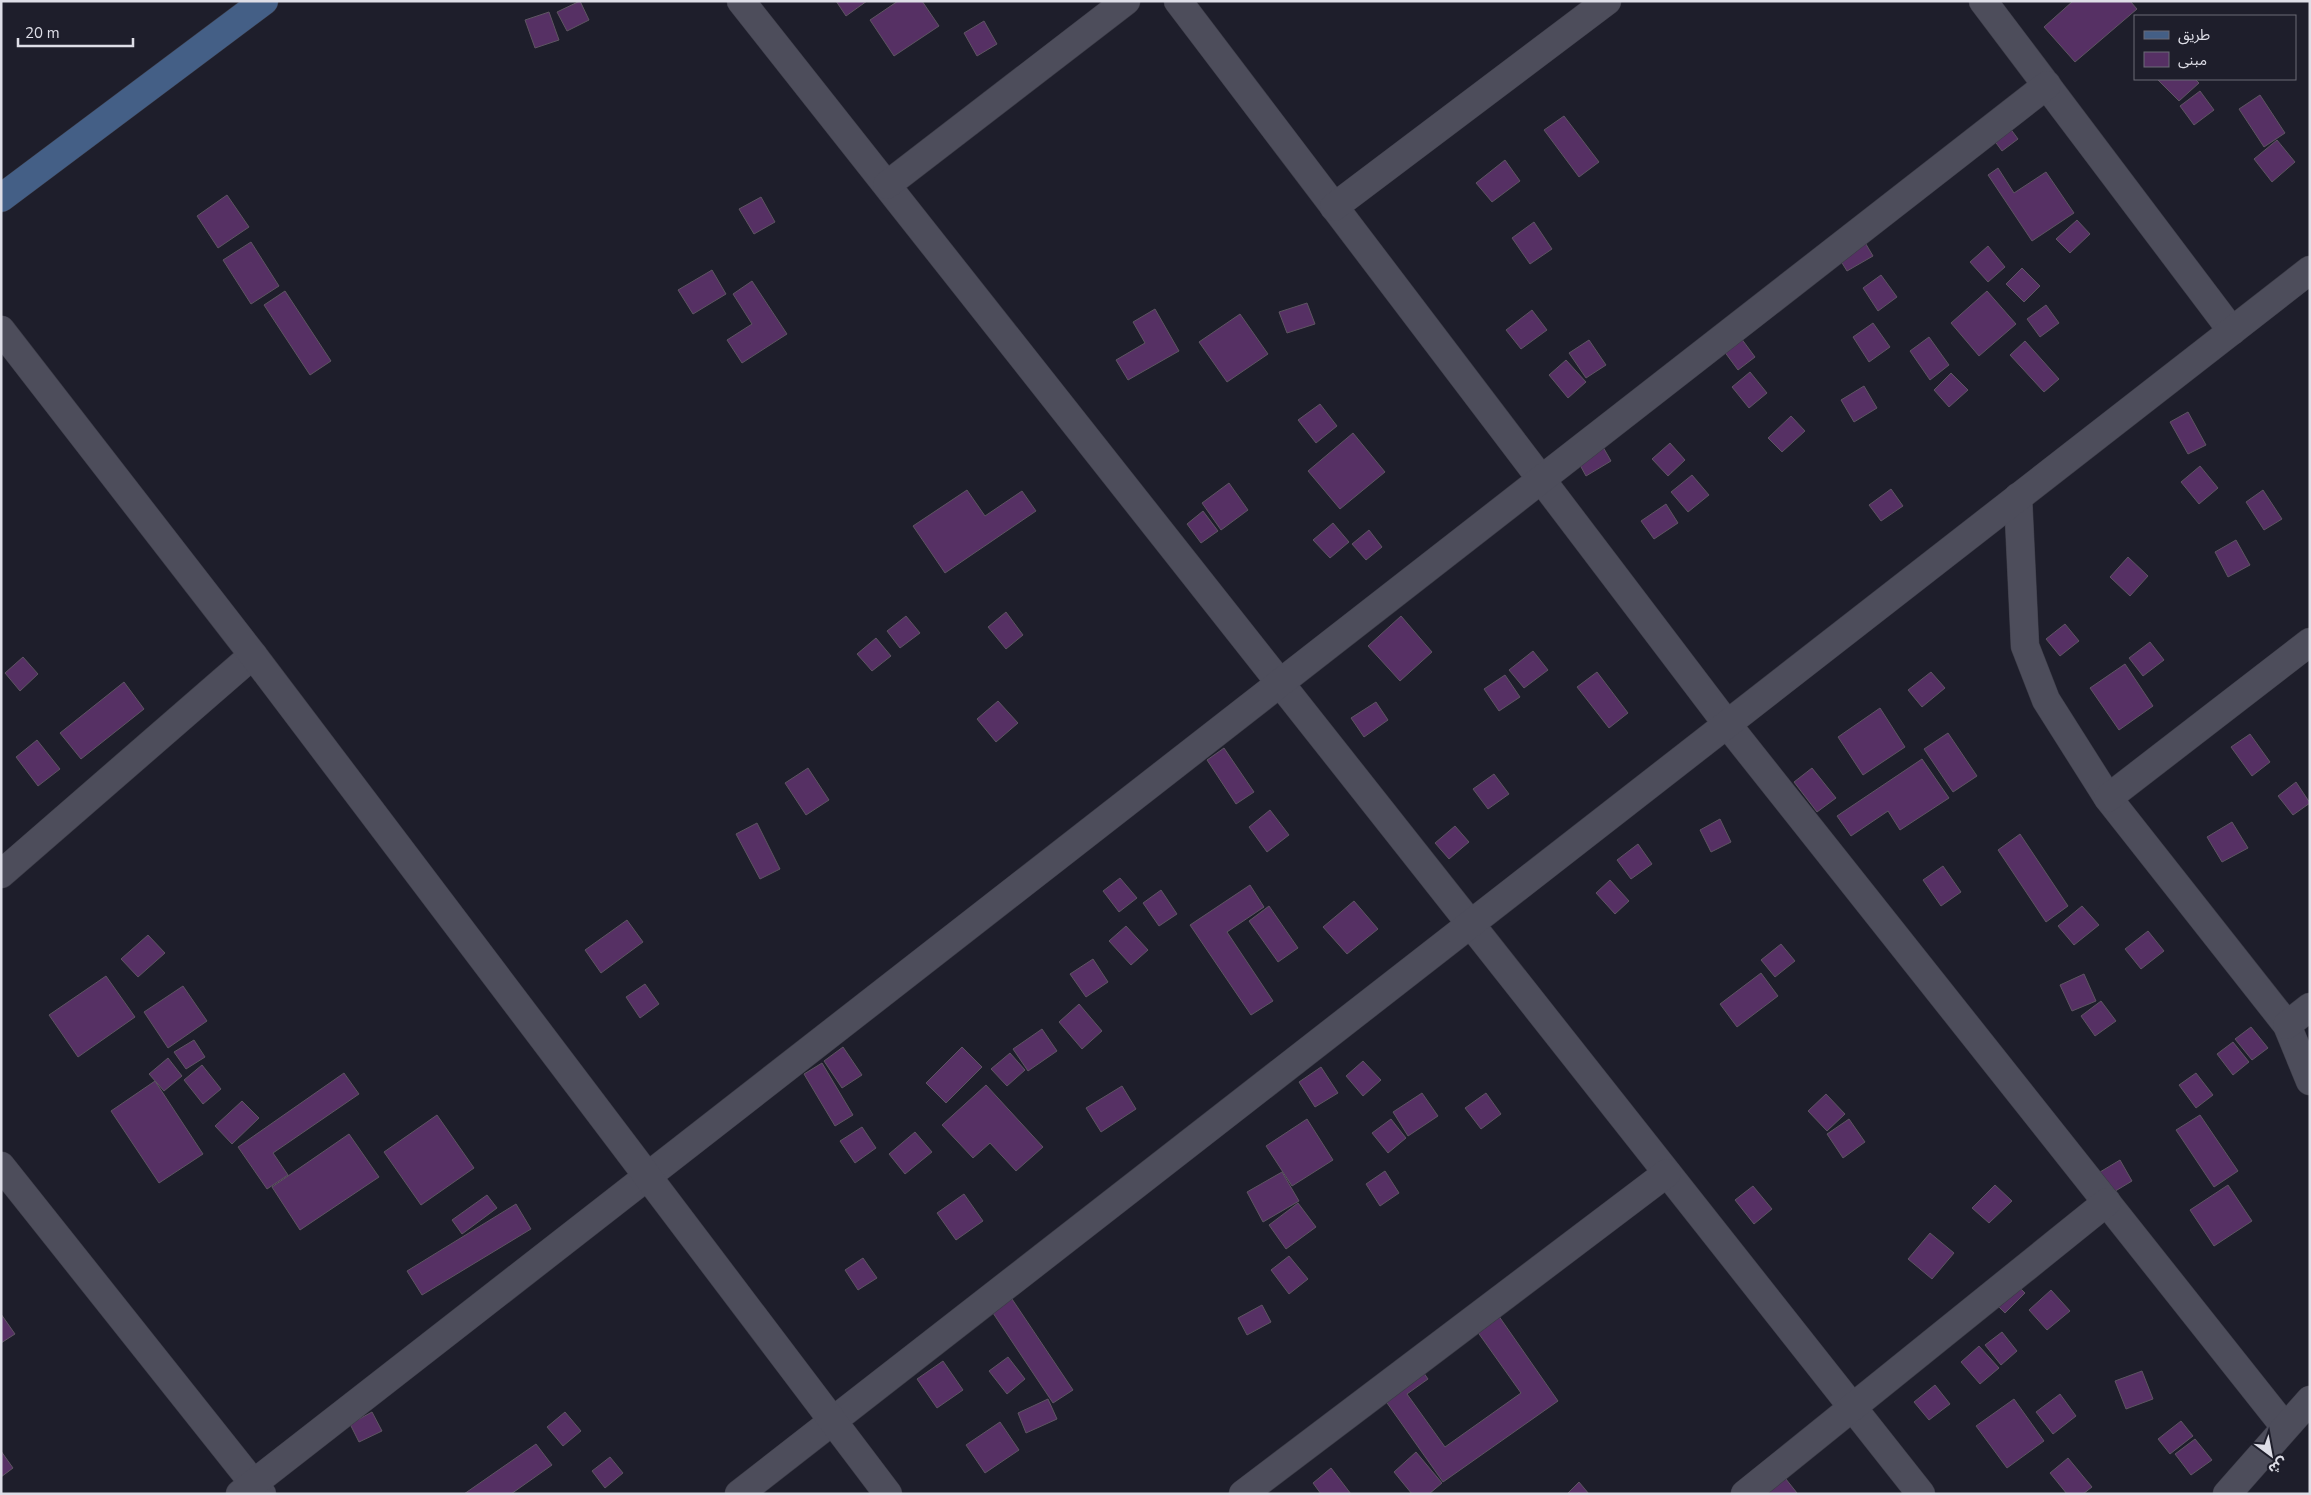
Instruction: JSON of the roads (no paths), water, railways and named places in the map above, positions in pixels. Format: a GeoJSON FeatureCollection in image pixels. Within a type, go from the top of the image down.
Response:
{"type":"FeatureCollection","features":[{"type":"Feature","properties":{"kind":"main road"},"geometry":{"type":"LineString","coordinates":[[1,198],[264,1]]}},
{"type":"Feature","properties":{"kind":"street"},"geometry":{"type":"LineString","coordinates":[[741,1],[1921,1494]]}},
{"type":"Feature","properties":{"kind":"street"},"geometry":{"type":"LineString","coordinates":[[886,185],[1126,1]]}},
{"type":"Feature","properties":{"kind":"street"},"geometry":{"type":"LineString","coordinates":[[1178,1],[1727,724],[2285,1427]]}},
{"type":"Feature","properties":{"kind":"street"},"geometry":{"type":"LineString","coordinates":[[1334,207],[1607,1]]}},
{"type":"Feature","properties":{"kind":"street"},"geometry":{"type":"LineString","coordinates":[[1983,1],[2232,331]]}},
{"type":"Feature","properties":{"kind":"street"},"geometry":{"type":"LineString","coordinates":[[1,1166],[252,1490],[647,1175],[2046,85]]}},
{"type":"Feature","properties":{"kind":"street"},"geometry":{"type":"LineString","coordinates":[[739,1494],[2310,270]]}},
{"type":"Feature","properties":{"kind":"street"},"geometry":{"type":"LineString","coordinates":[[1,330],[254,655],[888,1494]]}},
{"type":"Feature","properties":{"kind":"street"},"geometry":{"type":"LineString","coordinates":[[2018,497],[2025,646],[2046,700],[2108,798],[2287,1025],[2310,1081]]}},
{"type":"Feature","properties":{"kind":"street"},"geometry":{"type":"LineString","coordinates":[[2108,798],[2310,642]]}},
{"type":"Feature","properties":{"kind":"street"},"geometry":{"type":"LineString","coordinates":[[1,874],[254,655]]}},
{"type":"Feature","properties":{"kind":"street"},"geometry":{"type":"LineString","coordinates":[[2287,1025],[2310,1007]]}},
{"type":"Feature","properties":{"kind":"street"},"geometry":{"type":"LineString","coordinates":[[1243,1494],[1667,1173]]}},
{"type":"Feature","properties":{"kind":"street"},"geometry":{"type":"LineString","coordinates":[[1745,1494],[2107,1202]]}},
{"type":"Feature","properties":{"kind":"street"},"geometry":{"type":"LineString","coordinates":[[2227,1494],[2310,1400]]}}]}
